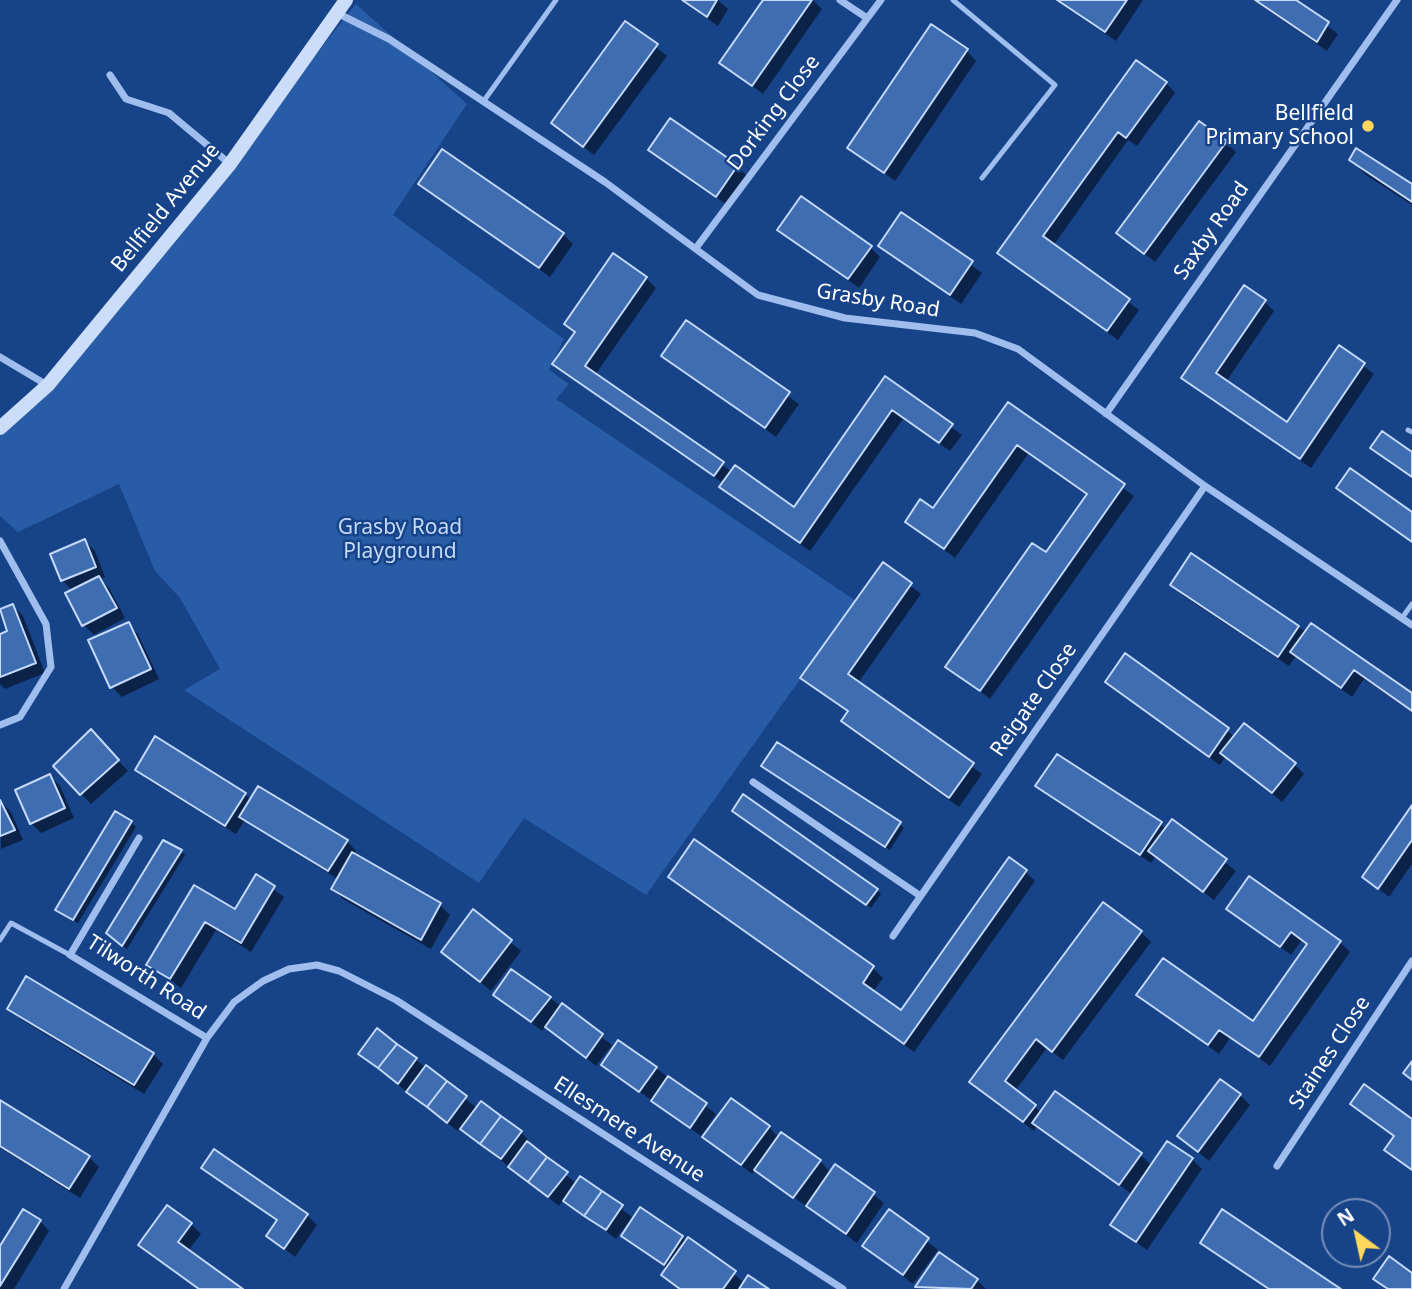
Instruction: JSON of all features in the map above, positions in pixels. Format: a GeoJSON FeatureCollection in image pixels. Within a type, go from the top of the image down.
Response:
{"type":"FeatureCollection","features":[{"type":"Feature","properties":{"kind":"street","name":"Bellfield Avenue"},"geometry":{"type":"LineString","coordinates":[[0,428],[48,385],[230,164],[346,0]]}},
{"type":"Feature","properties":{"kind":"street"},"geometry":{"type":"LineString","coordinates":[[840,0],[867,18]]}},
{"type":"Feature","properties":{"kind":"street","name":"Dorking Close"},"geometry":{"type":"LineString","coordinates":[[696,247],[881,0]]}},
{"type":"Feature","properties":{"kind":"street","name":"Saxby Road"},"geometry":{"type":"LineString","coordinates":[[1106,414],[1397,0]]}},
{"type":"Feature","properties":{"kind":"street","name":"Grasby Road"},"geometry":{"type":"LineString","coordinates":[[336,13],[389,39],[619,191],[758,295],[845,318],[975,333],[1018,349],[1205,486],[1412,625]]}},
{"type":"Feature","properties":{"kind":"street"},"geometry":{"type":"LineString","coordinates":[[110,75],[126,99],[169,113],[230,164]]}},
{"type":"Feature","properties":{"kind":"street"},"geometry":{"type":"LineString","coordinates":[[0,357],[48,385]]}},
{"type":"Feature","properties":{"kind":"street","name":"Reigate Close"},"geometry":{"type":"LineString","coordinates":[[893,936],[1205,486]]}},
{"type":"Feature","properties":{"kind":"street"},"geometry":{"type":"LineString","coordinates":[[0,541],[46,624],[51,667],[20,717],[0,725]]}},
{"type":"Feature","properties":{"kind":"street"},"geometry":{"type":"LineString","coordinates":[[753,782],[919,895]]}},
{"type":"Feature","properties":{"kind":"street","name":"Tilworth Road"},"geometry":{"type":"LineString","coordinates":[[139,838],[70,955],[207,1038]]}},
{"type":"Feature","properties":{"kind":"street","name":"Staines Close"},"geometry":{"type":"LineString","coordinates":[[1277,1166],[1412,961]]}},
{"type":"Feature","properties":{"kind":"street","name":"Tilworth Road"},"geometry":{"type":"LineString","coordinates":[[64,1289],[207,1038],[234,1002],[263,981],[289,969],[317,965],[339,971],[396,1000]]}},
{"type":"Feature","properties":{"kind":"street","name":"Ellesmere Avenue"},"geometry":{"type":"LineString","coordinates":[[396,1000],[843,1289]]}},
{"type":"Feature","properties":{"kind":"lane"},"geometry":{"type":"LineString","coordinates":[[483,102],[556,0]]}},
{"type":"Feature","properties":{"kind":"lane"},"geometry":{"type":"LineString","coordinates":[[953,0],[1055,85],[982,178]]}},
{"type":"Feature","properties":{"kind":"lane"},"geometry":{"type":"LineString","coordinates":[[1402,618],[1412,604]]}},
{"type":"Feature","properties":{"kind":"lane"},"geometry":{"type":"LineString","coordinates":[[0,940],[11,922],[70,955]]}},
{"type":"Feature","properties":{"kind":"green space","name":"Grasby Road Playground"},"geometry":{"type":"Polygon","coordinates":[[[356,4],[467,104],[393,215],[564,339],[549,370],[569,384],[556,399],[856,601],[646,895],[524,818],[479,883],[184,690],[220,669],[180,598],[155,571],[119,484],[18,532],[0,516],[0,435],[180,224],[356,4]]]}},
{"type":"Feature","properties":{"kind":"building"},"geometry":{"type":"Polygon","coordinates":[[[682,0],[717,0],[707,17],[682,0]]]}},
{"type":"Feature","properties":{"kind":"building"},"geometry":{"type":"Polygon","coordinates":[[[763,0],[812,0],[752,86],[719,63],[763,0]]]}},
{"type":"Feature","properties":{"kind":"building"},"geometry":{"type":"Polygon","coordinates":[[[1057,0],[1127,0],[1105,32],[1057,0]]]}},
{"type":"Feature","properties":{"kind":"building"},"geometry":{"type":"Polygon","coordinates":[[[1255,0],[1296,0],[1329,22],[1317,42],[1255,0]]]}},
{"type":"Feature","properties":{"kind":"building"},"geometry":{"type":"Polygon","coordinates":[[[625,21],[658,44],[583,147],[551,123],[625,21]]]}},
{"type":"Feature","properties":{"kind":"building"},"geometry":{"type":"Polygon","coordinates":[[[931,24],[968,49],[884,173],[847,148],[931,24]]]}},
{"type":"Feature","properties":{"kind":"building"},"geometry":{"type":"Polygon","coordinates":[[[1136,60],[1167,82],[1126,138],[1118,132],[1043,236],[1130,299],[1107,331],[997,253],[1136,60]]]}},
{"type":"Feature","properties":{"kind":"building"},"geometry":{"type":"Polygon","coordinates":[[[670,118],[738,165],[716,197],[648,150],[670,118]]]}},
{"type":"Feature","properties":{"kind":"building"},"geometry":{"type":"Polygon","coordinates":[[[1199,121],[1227,141],[1144,254],[1116,233],[1199,121]]]}},
{"type":"Feature","properties":{"kind":"building"},"geometry":{"type":"Polygon","coordinates":[[[1356,148],[1412,184],[1412,202],[1349,160],[1356,148]]]}},
{"type":"Feature","properties":{"kind":"building"},"geometry":{"type":"Polygon","coordinates":[[[442,149],[564,233],[539,268],[418,184],[442,149]]]}},
{"type":"Feature","properties":{"kind":"building"},"geometry":{"type":"Polygon","coordinates":[[[801,196],[872,246],[848,279],[777,230],[801,196]]]}},
{"type":"Feature","properties":{"kind":"building"},"geometry":{"type":"Polygon","coordinates":[[[901,212],[973,261],[950,295],[878,246],[901,212]]]}},
{"type":"Feature","properties":{"kind":"building"},"geometry":{"type":"Polygon","coordinates":[[[613,253],[647,277],[585,366],[724,462],[714,476],[552,364],[575,332],[564,324],[613,253]]]}},
{"type":"Feature","properties":{"kind":"building"},"geometry":{"type":"Polygon","coordinates":[[[1244,285],[1266,300],[1216,373],[1287,422],[1339,345],[1365,363],[1300,459],[1181,378],[1244,285]]]}},
{"type":"Feature","properties":{"kind":"building"},"geometry":{"type":"Polygon","coordinates":[[[686,320],[790,392],[765,428],[661,356],[686,320]]]}},
{"type":"Feature","properties":{"kind":"building"},"geometry":{"type":"Polygon","coordinates":[[[885,376],[953,424],[939,443],[892,410],[800,543],[719,487],[735,465],[794,507],[885,376]]]}},
{"type":"Feature","properties":{"kind":"building"},"geometry":{"type":"Polygon","coordinates":[[[1008,402],[1125,484],[980,691],[945,667],[1032,543],[1046,552],[1087,494],[1017,445],[944,549],[905,522],[920,499],[933,508],[1008,402]]]}},
{"type":"Feature","properties":{"kind":"building"},"geometry":{"type":"Polygon","coordinates":[[[1382,431],[1412,452],[1412,477],[1370,448],[1382,431]]]}},
{"type":"Feature","properties":{"kind":"building"},"geometry":{"type":"Polygon","coordinates":[[[1350,468],[1412,512],[1412,542],[1336,488],[1350,468]]]}},
{"type":"Feature","properties":{"kind":"building"},"geometry":{"type":"Polygon","coordinates":[[[85,539],[96,567],[61,581],[50,554],[85,539]]]}},
{"type":"Feature","properties":{"kind":"building"},"geometry":{"type":"Polygon","coordinates":[[[1191,553],[1299,626],[1278,657],[1170,585],[1191,553]]]}},
{"type":"Feature","properties":{"kind":"building"},"geometry":{"type":"Polygon","coordinates":[[[883,562],[912,583],[848,674],[974,763],[949,798],[841,721],[848,711],[800,678],[883,562]]]}},
{"type":"Feature","properties":{"kind":"building"},"geometry":{"type":"Polygon","coordinates":[[[99,576],[117,608],[82,626],[65,593],[99,576]]]}},
{"type":"Feature","properties":{"kind":"building"},"geometry":{"type":"Polygon","coordinates":[[[13,604],[36,663],[0,677],[0,634],[7,631],[0,609],[13,604]]]}},
{"type":"Feature","properties":{"kind":"building"},"geometry":{"type":"Polygon","coordinates":[[[129,622],[151,669],[110,688],[88,640],[129,622]]]}},
{"type":"Feature","properties":{"kind":"building"},"geometry":{"type":"Polygon","coordinates":[[[1311,623],[1412,693],[1412,711],[1354,670],[1341,688],[1290,652],[1311,623]]]}},
{"type":"Feature","properties":{"kind":"building"},"geometry":{"type":"Polygon","coordinates":[[[1125,653],[1229,728],[1209,757],[1105,682],[1125,653]]]}},
{"type":"Feature","properties":{"kind":"building"},"geometry":{"type":"Polygon","coordinates":[[[1244,723],[1296,763],[1272,793],[1220,753],[1244,723]]]}},
{"type":"Feature","properties":{"kind":"building"},"geometry":{"type":"Polygon","coordinates":[[[91,729],[119,760],[80,795],[53,766],[91,729]]]}},
{"type":"Feature","properties":{"kind":"building"},"geometry":{"type":"Polygon","coordinates":[[[155,736],[246,793],[225,826],[135,770],[155,736]]]}},
{"type":"Feature","properties":{"kind":"building"},"geometry":{"type":"Polygon","coordinates":[[[777,742],[901,822],[885,847],[761,766],[777,742]]]}},
{"type":"Feature","properties":{"kind":"building"},"geometry":{"type":"Polygon","coordinates":[[[1057,754],[1162,822],[1140,855],[1035,786],[1057,754]]]}},
{"type":"Feature","properties":{"kind":"building"},"geometry":{"type":"Polygon","coordinates":[[[50,774],[65,808],[30,824],[15,790],[50,774]]]}},
{"type":"Feature","properties":{"kind":"building"},"geometry":{"type":"Polygon","coordinates":[[[258,786],[348,840],[328,871],[239,817],[258,786]]]}},
{"type":"Feature","properties":{"kind":"building"},"geometry":{"type":"Polygon","coordinates":[[[743,794],[878,889],[866,905],[732,811],[743,794]]]}},
{"type":"Feature","properties":{"kind":"building"},"geometry":{"type":"Polygon","coordinates":[[[0,800],[15,830],[0,836],[0,800]]]}},
{"type":"Feature","properties":{"kind":"building"},"geometry":{"type":"Polygon","coordinates":[[[1412,805],[1412,840],[1378,889],[1362,877],[1412,805]]]}},
{"type":"Feature","properties":{"kind":"building"},"geometry":{"type":"Polygon","coordinates":[[[115,811],[132,821],[73,920],[55,910],[115,811]]]}},
{"type":"Feature","properties":{"kind":"building"},"geometry":{"type":"Polygon","coordinates":[[[1172,819],[1227,859],[1203,892],[1148,851],[1172,819]]]}},
{"type":"Feature","properties":{"kind":"building"},"geometry":{"type":"Polygon","coordinates":[[[694,839],[874,966],[863,983],[901,1010],[1009,857],[1027,870],[904,1044],[668,877],[694,839]]]}},
{"type":"Feature","properties":{"kind":"building"},"geometry":{"type":"Polygon","coordinates":[[[163,840],[182,850],[122,946],[106,933],[163,840]]]}},
{"type":"Feature","properties":{"kind":"building"},"geometry":{"type":"Polygon","coordinates":[[[352,852],[441,903],[421,940],[331,889],[352,852]]]}},
{"type":"Feature","properties":{"kind":"building"},"geometry":{"type":"Polygon","coordinates":[[[256,874],[275,886],[241,943],[205,922],[170,979],[146,965],[194,885],[235,909],[256,874]]]}},
{"type":"Feature","properties":{"kind":"building"},"geometry":{"type":"Polygon","coordinates":[[[1249,876],[1341,941],[1259,1057],[1219,1030],[1208,1045],[1136,995],[1163,958],[1253,1021],[1307,944],[1291,932],[1280,947],[1226,909],[1249,876]]]}},
{"type":"Feature","properties":{"kind":"building"},"geometry":{"type":"Polygon","coordinates":[[[1103,902],[1142,931],[1052,1052],[1036,1039],[1005,1081],[1036,1105],[1023,1122],[969,1082],[1103,902]]]}},
{"type":"Feature","properties":{"kind":"building"},"geometry":{"type":"Polygon","coordinates":[[[473,909],[512,940],[480,982],[441,952],[473,909]]]}},
{"type":"Feature","properties":{"kind":"building"},"geometry":{"type":"Polygon","coordinates":[[[511,969],[551,997],[531,1022],[493,995],[511,969]]]}},
{"type":"Feature","properties":{"kind":"building"},"geometry":{"type":"Polygon","coordinates":[[[26,976],[154,1053],[134,1085],[7,1009],[26,976]]]}},
{"type":"Feature","properties":{"kind":"building"},"geometry":{"type":"Polygon","coordinates":[[[562,1003],[603,1034],[586,1058],[545,1027],[562,1003]]]}},
{"type":"Feature","properties":{"kind":"building"},"geometry":{"type":"Polygon","coordinates":[[[377,1028],[397,1044],[378,1068],[358,1054],[377,1028]]]}},
{"type":"Feature","properties":{"kind":"building"},"geometry":{"type":"Polygon","coordinates":[[[618,1040],[657,1067],[639,1092],[601,1065],[618,1040]]]}},
{"type":"Feature","properties":{"kind":"building"},"geometry":{"type":"Polygon","coordinates":[[[397,1044],[417,1058],[398,1084],[378,1068],[397,1044]]]}},
{"type":"Feature","properties":{"kind":"building"},"geometry":{"type":"Polygon","coordinates":[[[1412,1061],[1412,1080],[1403,1073],[1412,1061]]]}},
{"type":"Feature","properties":{"kind":"building"},"geometry":{"type":"Polygon","coordinates":[[[426,1065],[447,1081],[427,1107],[406,1092],[426,1065]]]}},
{"type":"Feature","properties":{"kind":"building"},"geometry":{"type":"Polygon","coordinates":[[[668,1076],[707,1103],[690,1128],[651,1101],[668,1076]]]}},
{"type":"Feature","properties":{"kind":"building"},"geometry":{"type":"Polygon","coordinates":[[[1220,1079],[1241,1094],[1198,1152],[1177,1136],[1220,1079]]]}},
{"type":"Feature","properties":{"kind":"building"},"geometry":{"type":"Polygon","coordinates":[[[447,1081],[467,1096],[447,1123],[427,1107],[447,1081]]]}},
{"type":"Feature","properties":{"kind":"building"},"geometry":{"type":"Polygon","coordinates":[[[1364,1084],[1412,1119],[1412,1170],[1384,1150],[1394,1136],[1350,1104],[1364,1084]]]}},
{"type":"Feature","properties":{"kind":"building"},"geometry":{"type":"Polygon","coordinates":[[[1055,1091],[1142,1153],[1119,1185],[1032,1123],[1055,1091]]]}},
{"type":"Feature","properties":{"kind":"building"},"geometry":{"type":"Polygon","coordinates":[[[731,1098],[770,1126],[741,1165],[702,1137],[731,1098]]]}},
{"type":"Feature","properties":{"kind":"building"},"geometry":{"type":"Polygon","coordinates":[[[0,1100],[90,1156],[69,1189],[0,1146],[0,1100]]]}},
{"type":"Feature","properties":{"kind":"building"},"geometry":{"type":"Polygon","coordinates":[[[481,1101],[501,1116],[480,1144],[460,1129],[481,1101]]]}},
{"type":"Feature","properties":{"kind":"building"},"geometry":{"type":"Polygon","coordinates":[[[501,1116],[522,1131],[501,1159],[480,1144],[501,1116]]]}},
{"type":"Feature","properties":{"kind":"building"},"geometry":{"type":"Polygon","coordinates":[[[781,1132],[821,1160],[793,1198],[754,1170],[781,1132]]]}},
{"type":"Feature","properties":{"kind":"building"},"geometry":{"type":"Polygon","coordinates":[[[527,1141],[547,1157],[528,1182],[508,1167],[527,1141]]]}},
{"type":"Feature","properties":{"kind":"building"},"geometry":{"type":"Polygon","coordinates":[[[1167,1141],[1193,1158],[1136,1242],[1110,1225],[1167,1141]]]}},
{"type":"Feature","properties":{"kind":"building"},"geometry":{"type":"Polygon","coordinates":[[[214,1149],[308,1214],[284,1249],[266,1236],[277,1220],[201,1168],[214,1149]]]}},
{"type":"Feature","properties":{"kind":"building"},"geometry":{"type":"Polygon","coordinates":[[[547,1157],[568,1172],[548,1197],[528,1182],[547,1157]]]}},
{"type":"Feature","properties":{"kind":"building"},"geometry":{"type":"Polygon","coordinates":[[[835,1164],[875,1192],[846,1234],[806,1206],[835,1164]]]}},
{"type":"Feature","properties":{"kind":"building"},"geometry":{"type":"Polygon","coordinates":[[[580,1176],[602,1191],[584,1216],[563,1201],[580,1176]]]}},
{"type":"Feature","properties":{"kind":"building"},"geometry":{"type":"Polygon","coordinates":[[[602,1191],[623,1205],[606,1230],[584,1216],[602,1191]]]}},
{"type":"Feature","properties":{"kind":"building"},"geometry":{"type":"Polygon","coordinates":[[[167,1205],[192,1223],[178,1242],[243,1289],[199,1289],[138,1245],[167,1205]]]}},
{"type":"Feature","properties":{"kind":"building"},"geometry":{"type":"Polygon","coordinates":[[[640,1207],[683,1236],[664,1265],[621,1236],[640,1207]]]}},
{"type":"Feature","properties":{"kind":"building"},"geometry":{"type":"Polygon","coordinates":[[[23,1209],[41,1220],[0,1286],[0,1246],[23,1209]]]}},
{"type":"Feature","properties":{"kind":"building"},"geometry":{"type":"Polygon","coordinates":[[[889,1209],[929,1238],[903,1275],[862,1246],[889,1209]]]}},
{"type":"Feature","properties":{"kind":"building"},"geometry":{"type":"Polygon","coordinates":[[[1222,1209],[1341,1289],[1269,1289],[1200,1243],[1222,1209]]]}},
{"type":"Feature","properties":{"kind":"building"},"geometry":{"type":"Polygon","coordinates":[[[688,1237],[736,1271],[723,1289],[680,1289],[661,1275],[688,1237]]]}},
{"type":"Feature","properties":{"kind":"building"},"geometry":{"type":"Polygon","coordinates":[[[939,1252],[978,1279],[971,1289],[915,1287],[939,1252]]]}},
{"type":"Feature","properties":{"kind":"building"},"geometry":{"type":"Polygon","coordinates":[[[1391,1257],[1412,1273],[1412,1289],[1388,1289],[1373,1279],[1381,1268],[1391,1268],[1391,1257]]]}},
{"type":"Feature","properties":{"kind":"building"},"geometry":{"type":"Polygon","coordinates":[[[748,1275],[769,1289],[739,1289],[748,1275]]]}},
{"type":"Feature","properties":{"kind":"place","name":"Bellfield Primary School"},"geometry":{"type":"Point","coordinates":[1368,126]}}]}
